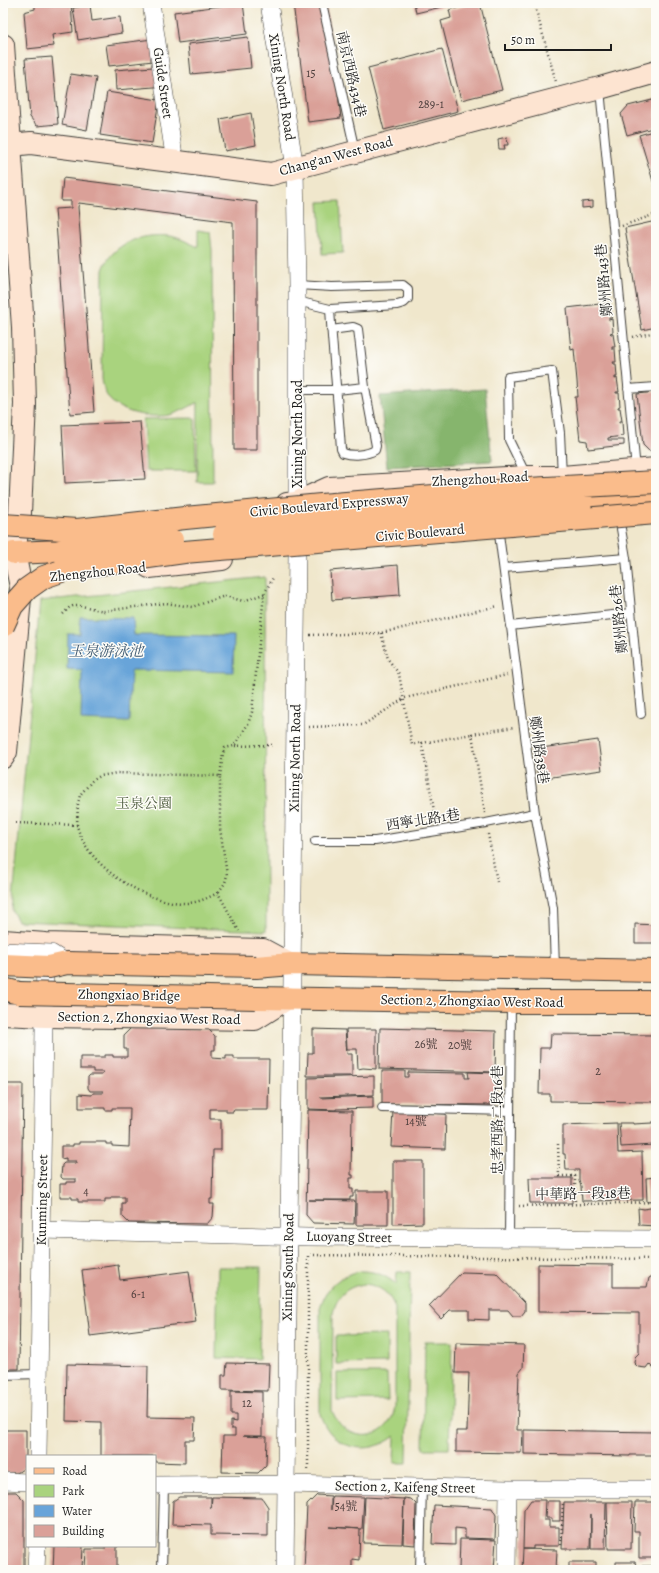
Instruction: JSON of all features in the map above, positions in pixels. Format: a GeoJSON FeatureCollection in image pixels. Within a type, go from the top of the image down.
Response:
{"type":"FeatureCollection","features":[{"type":"Feature","properties":{"kind":"main road","name":"Civic Boulevard Expressway"},"geometry":{"type":"LineString","coordinates":[[3,525],[77,530],[192,517],[321,505],[510,490],[656,482]]}},
{"type":"Feature","properties":{"kind":"main road"},"geometry":{"type":"LineString","coordinates":[[9,551],[60,551],[443,512],[595,500],[656,491]]}},
{"type":"Feature","properties":{"kind":"main road"},"geometry":{"type":"LineString","coordinates":[[595,500],[656,501]]}},
{"type":"Feature","properties":{"kind":"main road"},"geometry":{"type":"LineString","coordinates":[[3,626],[12,606],[26,589],[44,577],[70,568],[184,552],[656,514]]}},
{"type":"Feature","properties":{"kind":"main road"},"geometry":{"type":"LineString","coordinates":[[3,965],[49,967],[67,963],[256,967],[291,964],[656,971]]}},
{"type":"Feature","properties":{"kind":"main road","name":"Zhongxiao Bridge"},"geometry":{"type":"LineString","coordinates":[[8,993],[256,998]]}},
{"type":"Feature","properties":{"kind":"main road","name":"Section 2, Zhongxiao West Road"},"geometry":{"type":"LineString","coordinates":[[256,998],[511,1002],[656,1002]]}},
{"type":"Feature","properties":{"kind":"street","name":"Guide Street"},"geometry":{"type":"LineString","coordinates":[[152,3],[175,162]]}},
{"type":"Feature","properties":{"kind":"street","name":"Xining North Road"},"geometry":{"type":"LineString","coordinates":[[269,3],[295,168],[297,293],[297,553],[291,964]]}},
{"type":"Feature","properties":{"kind":"street"},"geometry":{"type":"LineString","coordinates":[[3,45],[22,327],[25,404],[20,499],[3,572]]}},
{"type":"Feature","properties":{"kind":"street","name":"Chang’an West Road"},"geometry":{"type":"LineString","coordinates":[[10,145],[31,142],[271,174],[656,72]]}},
{"type":"Feature","properties":{"kind":"street","name":"Zhengzhou Road"},"geometry":{"type":"LineString","coordinates":[[646,470],[562,476],[526,476],[329,488],[296,503],[249,509],[42,528],[9,551],[38,579],[259,555],[467,538],[656,519]]}},
{"type":"Feature","properties":{"kind":"street"},"geometry":{"type":"LineString","coordinates":[[454,480],[462,490],[466,506],[469,521],[467,538]]}},
{"type":"Feature","properties":{"kind":"street"},"geometry":{"type":"LineString","coordinates":[[3,757],[6,752],[20,586],[9,551]]}},
{"type":"Feature","properties":{"kind":"street"},"geometry":{"type":"LineString","coordinates":[[6,938],[46,944],[263,950],[291,964]]}},
{"type":"Feature","properties":{"kind":"street","name":"Kunming Street"},"geometry":{"type":"LineString","coordinates":[[38,1455],[46,944]]}},
{"type":"Feature","properties":{"kind":"street"},"geometry":{"type":"LineString","coordinates":[[3,951],[51,953],[67,963]]}},
{"type":"Feature","properties":{"kind":"street","name":"Xining South Road"},"geometry":{"type":"LineString","coordinates":[[285,1570],[290,1236],[291,964]]}},
{"type":"Feature","properties":{"kind":"street","name":"Section 2, Zhongxiao West Road"},"geometry":{"type":"LineString","coordinates":[[3,1014],[255,1020],[290,998]]}},
{"type":"Feature","properties":{"kind":"street","name":"Luoyang Street"},"geometry":{"type":"LineString","coordinates":[[42,1230],[221,1235],[656,1239]]}},
{"type":"Feature","properties":{"kind":"street"},"geometry":{"type":"LineString","coordinates":[[3,1482],[26,1482]]}},
{"type":"Feature","properties":{"kind":"street","name":"Section 2, Kaifeng Street"},"geometry":{"type":"LineString","coordinates":[[160,1485],[286,1484],[508,1489],[656,1489]]}},
{"type":"Feature","properties":{"kind":"street"},"geometry":{"type":"LineString","coordinates":[[507,1570],[508,1489]]}},
{"type":"Feature","properties":{"kind":"street"},"geometry":{"type":"LineString","coordinates":[[36,1570],[37,1547]]}},
{"type":"Feature","properties":{"kind":"lane","name":"南京西路434巷"},"geometry":{"type":"LineString","coordinates":[[322,3],[355,151]]}},
{"type":"Feature","properties":{"kind":"lane","name":"鄭州路143巷"},"geometry":{"type":"LineString","coordinates":[[600,88],[612,230],[628,389],[646,470]]}},
{"type":"Feature","properties":{"kind":"lane"},"geometry":{"type":"LineString","coordinates":[[404,285],[408,289],[408,299],[404,303],[397,305],[330,309],[297,293],[332,287],[404,285]]}},
{"type":"Feature","properties":{"kind":"lane"},"geometry":{"type":"LineString","coordinates":[[330,309],[341,449],[343,453],[348,455],[370,453],[375,450],[376,446],[365,387],[358,329],[353,327],[332,330]]}},
{"type":"Feature","properties":{"kind":"lane"},"geometry":{"type":"LineString","coordinates":[[526,476],[509,440],[508,377],[552,371],[560,433],[562,476]]}},
{"type":"Feature","properties":{"kind":"lane"},"geometry":{"type":"LineString","coordinates":[[297,390],[337,390],[365,387]]}},
{"type":"Feature","properties":{"kind":"lane"},"geometry":{"type":"LineString","coordinates":[[628,389],[656,387]]}},
{"type":"Feature","properties":{"kind":"lane"},"geometry":{"type":"LineString","coordinates":[[618,499],[656,496]]}},
{"type":"Feature","properties":{"kind":"lane","name":"鄭州路26巷"},"geometry":{"type":"LineString","coordinates":[[620,523],[626,558],[641,714]]}},
{"type":"Feature","properties":{"kind":"lane","name":"鄭州路38巷"},"geometry":{"type":"LineString","coordinates":[[499,534],[535,813],[553,908],[555,968]]}},
{"type":"Feature","properties":{"kind":"lane"},"geometry":{"type":"LineString","coordinates":[[504,568],[626,558]]}},
{"type":"Feature","properties":{"kind":"lane"},"geometry":{"type":"LineString","coordinates":[[510,626],[631,613]]}},
{"type":"Feature","properties":{"kind":"lane","name":"西寧北路1巷"},"geometry":{"type":"LineString","coordinates":[[315,842],[375,841],[486,823],[535,813]]}},
{"type":"Feature","properties":{"kind":"lane","name":"忠孝西路二段16巷"},"geometry":{"type":"LineString","coordinates":[[509,1238],[511,1002]]}},
{"type":"Feature","properties":{"kind":"lane"},"geometry":{"type":"LineString","coordinates":[[382,1108],[510,1111]]}},
{"type":"Feature","properties":{"kind":"lane"},"geometry":{"type":"LineString","coordinates":[[64,1236],[187,1239],[221,1235]]}},
{"type":"Feature","properties":{"kind":"lane"},"geometry":{"type":"LineString","coordinates":[[3,1375],[39,1374]]}},
{"type":"Feature","properties":{"kind":"lane"},"geometry":{"type":"LineString","coordinates":[[160,1485],[162,1570]]}},
{"type":"Feature","properties":{"kind":"lane"},"geometry":{"type":"LineString","coordinates":[[420,1570],[422,1487]]}},
{"type":"Feature","properties":{"kind":"path"},"geometry":{"type":"LineString","coordinates":[[534,3],[561,97]]}},
{"type":"Feature","properties":{"kind":"path"},"geometry":{"type":"LineString","coordinates":[[612,230],[656,214]]}},
{"type":"Feature","properties":{"kind":"path"},"geometry":{"type":"LineString","coordinates":[[623,339],[656,332]]}},
{"type":"Feature","properties":{"kind":"path"},"geometry":{"type":"LineString","coordinates":[[234,746],[248,724],[252,712],[264,594],[274,576]]}},
{"type":"Feature","properties":{"kind":"path"},"geometry":{"type":"LineString","coordinates":[[63,614],[68,608],[73,606],[82,606],[104,611],[166,603],[192,607],[226,596],[243,601],[264,594]]}},
{"type":"Feature","properties":{"kind":"path"},"geometry":{"type":"LineString","coordinates":[[296,634],[381,633],[508,604]]}},
{"type":"Feature","properties":{"kind":"path"},"geometry":{"type":"LineString","coordinates":[[381,633],[388,659],[399,674],[412,745],[523,725]]}},
{"type":"Feature","properties":{"kind":"path"},"geometry":{"type":"LineString","coordinates":[[295,726],[315,727],[364,725],[404,698],[517,672]]}},
{"type":"Feature","properties":{"kind":"path"},"geometry":{"type":"LineString","coordinates":[[472,734],[497,882]]}},
{"type":"Feature","properties":{"kind":"path"},"geometry":{"type":"LineString","coordinates":[[422,743],[438,830]]}},
{"type":"Feature","properties":{"kind":"path"},"geometry":{"type":"LineString","coordinates":[[220,776],[117,773],[100,776],[92,781],[80,795],[77,825],[82,842],[110,872],[137,890],[155,898],[185,904],[197,902],[218,893],[225,883],[227,875],[220,828],[220,776],[223,753],[225,748],[234,746],[272,745]]}},
{"type":"Feature","properties":{"kind":"path"},"geometry":{"type":"LineString","coordinates":[[16,823],[77,825]]}},
{"type":"Feature","properties":{"kind":"path"},"geometry":{"type":"LineString","coordinates":[[218,893],[240,933]]}},
{"type":"Feature","properties":{"kind":"path"},"geometry":{"type":"LineString","coordinates":[[3,931],[8,932],[6,938]]}},
{"type":"Feature","properties":{"kind":"path"},"geometry":{"type":"LineString","coordinates":[[558,1144],[559,1176],[575,1176],[575,1204]]}},
{"type":"Feature","properties":{"kind":"path","name":"中華路一段18巷"},"geometry":{"type":"LineString","coordinates":[[510,1206],[656,1202]]}},
{"type":"Feature","properties":{"kind":"path"},"geometry":{"type":"LineString","coordinates":[[316,1469],[308,1469],[308,1255],[656,1259]]}},
{"type":"Feature","properties":{"kind":"path"},"geometry":{"type":"LineString","coordinates":[[561,1545],[563,1489]]}},
{"type":"Feature","properties":{"kind":"green space"},"geometry":{"type":"Polygon","coordinates":[[[340,201],[343,253],[322,254],[319,202],[340,201]]]}},
{"type":"Feature","properties":{"kind":"green space"},"geometry":{"type":"Polygon","coordinates":[[[198,230],[210,232],[212,250],[213,482],[197,482],[198,402],[166,416],[148,416],[133,413],[114,404],[109,399],[104,390],[102,379],[103,270],[107,261],[113,253],[129,242],[149,236],[159,235],[173,237],[184,240],[198,247],[198,230]]]}},
{"type":"Feature","properties":{"kind":"green space"},"geometry":{"type":"Polygon","coordinates":[[[485,389],[492,461],[387,467],[380,396],[485,389]]]}},
{"type":"Feature","properties":{"kind":"green space"},"geometry":{"type":"Polygon","coordinates":[[[195,418],[196,471],[146,471],[143,419],[195,418]]]}},
{"type":"Feature","properties":{"kind":"green space","name":"玉泉公園"},"geometry":{"type":"Polygon","coordinates":[[[265,577],[266,931],[18,921],[12,911],[40,601],[265,577]]]}},
{"type":"Feature","properties":{"kind":"green space"},"geometry":{"type":"Polygon","coordinates":[[[218,1267],[261,1267],[259,1359],[216,1358],[218,1267]]]}},
{"type":"Feature","properties":{"kind":"green space"},"geometry":{"type":"Polygon","coordinates":[[[361,1271],[375,1273],[388,1278],[396,1284],[397,1272],[410,1272],[407,1463],[394,1463],[395,1436],[384,1443],[373,1447],[362,1448],[351,1446],[341,1442],[332,1435],[325,1426],[320,1414],[320,1308],[326,1294],[334,1283],[353,1273],[361,1271]],[[365,1284],[353,1287],[343,1293],[334,1308],[332,1410],[338,1421],[346,1429],[356,1434],[366,1435],[376,1433],[385,1428],[391,1419],[395,1406],[395,1308],[390,1298],[384,1291],[375,1286],[365,1284]]]}},
{"type":"Feature","properties":{"kind":"green space"},"geometry":{"type":"Polygon","coordinates":[[[387,1335],[387,1363],[336,1364],[336,1336],[387,1335]]]}},
{"type":"Feature","properties":{"kind":"green space"},"geometry":{"type":"Polygon","coordinates":[[[425,1342],[452,1342],[449,1449],[423,1449],[425,1342]]]}},
{"type":"Feature","properties":{"kind":"green space"},"geometry":{"type":"Polygon","coordinates":[[[337,1373],[387,1373],[388,1400],[337,1401],[337,1373]]]}},
{"type":"Feature","properties":{"kind":"water","name":"玉泉游泳池"},"geometry":{"type":"Polygon","coordinates":[[[80,617],[133,618],[134,635],[234,636],[233,672],[131,670],[129,722],[81,720],[82,670],[67,669],[68,634],[80,634],[80,617]]]}},
{"type":"Feature","properties":{"kind":"building"},"geometry":{"type":"Polygon","coordinates":[[[35,3],[71,3],[73,32],[52,35],[54,46],[27,49],[24,12],[35,9],[35,3]]]}},
{"type":"Feature","properties":{"kind":"building"},"geometry":{"type":"Polygon","coordinates":[[[243,3],[247,34],[178,43],[174,12],[243,3]]]}},
{"type":"Feature","properties":{"kind":"building"},"geometry":{"type":"Polygon","coordinates":[[[293,3],[326,3],[341,118],[308,122],[293,3]]]}},
{"type":"Feature","properties":{"kind":"building"},"geometry":{"type":"Polygon","coordinates":[[[414,3],[454,3],[454,4],[416,13],[414,3]]]}},
{"type":"Feature","properties":{"kind":"building"},"geometry":{"type":"Polygon","coordinates":[[[480,3],[502,90],[461,100],[441,21],[451,18],[449,10],[480,3]]]}},
{"type":"Feature","properties":{"kind":"building"},"geometry":{"type":"Polygon","coordinates":[[[90,5],[92,21],[120,17],[122,33],[78,40],[73,8],[90,5]]]}},
{"type":"Feature","properties":{"kind":"building"},"geometry":{"type":"Polygon","coordinates":[[[248,37],[251,68],[191,74],[188,44],[248,37]]]}},
{"type":"Feature","properties":{"kind":"building"},"geometry":{"type":"Polygon","coordinates":[[[160,38],[162,60],[109,66],[106,45],[160,38]]]}},
{"type":"Feature","properties":{"kind":"building"},"geometry":{"type":"Polygon","coordinates":[[[442,49],[458,111],[384,130],[368,68],[442,49]]]}},
{"type":"Feature","properties":{"kind":"building"},"geometry":{"type":"Polygon","coordinates":[[[52,57],[58,124],[37,126],[30,117],[25,59],[52,57]]]}},
{"type":"Feature","properties":{"kind":"building"},"geometry":{"type":"Polygon","coordinates":[[[165,66],[166,86],[116,90],[115,70],[165,66]]]}},
{"type":"Feature","properties":{"kind":"building"},"geometry":{"type":"Polygon","coordinates":[[[71,74],[96,78],[87,130],[62,125],[71,74]]]}},
{"type":"Feature","properties":{"kind":"building"},"geometry":{"type":"Polygon","coordinates":[[[107,92],[159,100],[152,143],[100,135],[107,92]]]}},
{"type":"Feature","properties":{"kind":"building"},"geometry":{"type":"Polygon","coordinates":[[[656,99],[656,127],[627,135],[621,114],[628,106],[656,99]]]}},
{"type":"Feature","properties":{"kind":"building"},"geometry":{"type":"Polygon","coordinates":[[[251,113],[256,145],[225,151],[220,119],[251,113]]]}},
{"type":"Feature","properties":{"kind":"building"},"geometry":{"type":"Polygon","coordinates":[[[656,130],[656,191],[639,135],[656,130]]]}},
{"type":"Feature","properties":{"kind":"building"},"geometry":{"type":"Polygon","coordinates":[[[507,137],[508,145],[504,145],[505,149],[499,149],[498,139],[507,137]]]}},
{"type":"Feature","properties":{"kind":"building"},"geometry":{"type":"Polygon","coordinates":[[[63,178],[257,202],[257,450],[234,450],[233,222],[79,203],[78,207],[94,412],[70,414],[55,209],[71,208],[71,201],[61,201],[63,178]]]}},
{"type":"Feature","properties":{"kind":"building"},"geometry":{"type":"Polygon","coordinates":[[[593,201],[593,207],[582,208],[582,202],[593,201]]]}},
{"type":"Feature","properties":{"kind":"building"},"geometry":{"type":"Polygon","coordinates":[[[656,221],[656,327],[642,330],[625,228],[656,221]]]}},
{"type":"Feature","properties":{"kind":"building"},"geometry":{"type":"Polygon","coordinates":[[[608,303],[608,305],[610,305],[612,318],[609,318],[609,320],[612,319],[613,332],[610,333],[613,334],[615,347],[612,347],[612,349],[615,349],[616,362],[613,362],[616,364],[617,377],[615,377],[615,379],[617,378],[619,392],[616,393],[619,393],[620,406],[618,408],[620,408],[622,421],[619,421],[619,423],[622,422],[623,436],[608,438],[608,440],[624,440],[624,445],[588,449],[587,441],[580,440],[575,397],[578,397],[574,349],[571,350],[567,308],[608,303]]]}},
{"type":"Feature","properties":{"kind":"building"},"geometry":{"type":"Polygon","coordinates":[[[656,392],[656,450],[649,451],[643,445],[637,394],[656,392]]]}},
{"type":"Feature","properties":{"kind":"building"},"geometry":{"type":"Polygon","coordinates":[[[140,422],[145,479],[65,483],[62,425],[140,422]]]}},
{"type":"Feature","properties":{"kind":"building"},"geometry":{"type":"Polygon","coordinates":[[[398,565],[400,595],[332,600],[330,571],[398,565]]]}},
{"type":"Feature","properties":{"kind":"building"},"geometry":{"type":"Polygon","coordinates":[[[598,740],[602,770],[538,779],[534,749],[598,740]]]}},
{"type":"Feature","properties":{"kind":"building"},"geometry":{"type":"Polygon","coordinates":[[[635,924],[656,925],[656,943],[635,943],[635,924]]]}},
{"type":"Feature","properties":{"kind":"building"},"geometry":{"type":"Polygon","coordinates":[[[131,1028],[208,1029],[215,1036],[215,1050],[212,1050],[212,1058],[226,1059],[226,1056],[234,1056],[234,1059],[269,1059],[268,1110],[233,1110],[233,1112],[226,1112],[226,1109],[210,1109],[210,1119],[221,1119],[221,1150],[213,1150],[212,1199],[210,1199],[210,1204],[214,1204],[213,1217],[207,1224],[129,1223],[122,1216],[122,1203],[125,1203],[125,1197],[111,1197],[111,1199],[105,1199],[105,1202],[78,1202],[78,1199],[72,1199],[72,1197],[60,1197],[60,1184],[66,1184],[66,1182],[76,1182],[76,1179],[63,1179],[61,1177],[62,1165],[64,1163],[76,1163],[76,1161],[66,1161],[66,1158],[61,1159],[61,1146],[73,1146],[73,1144],[79,1144],[79,1142],[106,1142],[106,1144],[112,1144],[112,1146],[129,1147],[130,1108],[112,1108],[112,1110],[105,1110],[105,1108],[79,1108],[79,1094],[92,1095],[93,1093],[103,1093],[103,1091],[90,1091],[88,1088],[88,1077],[90,1075],[102,1075],[103,1072],[93,1072],[93,1069],[80,1069],[80,1057],[105,1057],[105,1055],[113,1055],[113,1057],[127,1057],[127,1049],[124,1049],[124,1035],[131,1028]]]}},
{"type":"Feature","properties":{"kind":"building"},"geometry":{"type":"Polygon","coordinates":[[[380,1028],[496,1031],[495,1072],[379,1069],[380,1028]]]}},
{"type":"Feature","properties":{"kind":"building"},"geometry":{"type":"Polygon","coordinates":[[[313,1029],[345,1030],[347,1054],[352,1054],[352,1076],[307,1076],[308,1053],[313,1053],[313,1029]]]}},
{"type":"Feature","properties":{"kind":"building"},"geometry":{"type":"Polygon","coordinates":[[[346,1029],[376,1029],[376,1069],[358,1069],[357,1049],[347,1049],[346,1029]]]}},
{"type":"Feature","properties":{"kind":"building"},"geometry":{"type":"Polygon","coordinates":[[[551,1034],[656,1035],[656,1102],[550,1101],[550,1094],[539,1094],[540,1048],[550,1048],[551,1034]]]}},
{"type":"Feature","properties":{"kind":"building"},"geometry":{"type":"Polygon","coordinates":[[[382,1071],[405,1071],[405,1077],[408,1077],[408,1072],[465,1073],[465,1078],[469,1078],[468,1072],[497,1073],[497,1099],[490,1103],[490,1105],[382,1104],[382,1071]]]}},
{"type":"Feature","properties":{"kind":"building"},"geometry":{"type":"Polygon","coordinates":[[[374,1076],[374,1095],[321,1097],[373,1096],[373,1108],[336,1110],[308,1109],[308,1078],[374,1076]]]}},
{"type":"Feature","properties":{"kind":"building"},"geometry":{"type":"Polygon","coordinates":[[[3,1084],[23,1084],[19,1369],[3,1369],[3,1084]]]}},
{"type":"Feature","properties":{"kind":"building"},"geometry":{"type":"Polygon","coordinates":[[[308,1110],[352,1111],[351,1175],[353,1175],[353,1178],[350,1178],[350,1189],[353,1189],[353,1197],[350,1197],[350,1200],[309,1200],[355,1201],[354,1224],[313,1223],[306,1215],[308,1110]]]}},
{"type":"Feature","properties":{"kind":"building"},"geometry":{"type":"Polygon","coordinates":[[[393,1111],[446,1114],[445,1149],[391,1147],[393,1111]]]}},
{"type":"Feature","properties":{"kind":"building"},"geometry":{"type":"Polygon","coordinates":[[[656,1122],[656,1147],[653,1147],[653,1145],[621,1147],[619,1123],[633,1124],[656,1122]]]}},
{"type":"Feature","properties":{"kind":"building"},"geometry":{"type":"Polygon","coordinates":[[[617,1123],[618,1153],[642,1152],[643,1200],[582,1201],[579,1170],[566,1170],[565,1154],[563,1154],[563,1125],[617,1123]]]}},
{"type":"Feature","properties":{"kind":"building"},"geometry":{"type":"Polygon","coordinates":[[[393,1161],[423,1161],[423,1223],[393,1224],[393,1161]]]}},
{"type":"Feature","properties":{"kind":"building"},"geometry":{"type":"Polygon","coordinates":[[[656,1177],[656,1201],[647,1202],[646,1178],[656,1177]]]}},
{"type":"Feature","properties":{"kind":"building"},"geometry":{"type":"Polygon","coordinates":[[[529,1178],[572,1178],[572,1203],[530,1203],[529,1178]]]}},
{"type":"Feature","properties":{"kind":"building"},"geometry":{"type":"Polygon","coordinates":[[[356,1191],[388,1191],[388,1225],[356,1225],[356,1191]]]}},
{"type":"Feature","properties":{"kind":"building"},"geometry":{"type":"Polygon","coordinates":[[[656,1207],[656,1226],[639,1225],[638,1208],[644,1209],[656,1207]]]}},
{"type":"Feature","properties":{"kind":"building"},"geometry":{"type":"Polygon","coordinates":[[[538,1264],[613,1265],[613,1287],[647,1287],[649,1278],[656,1274],[656,1371],[649,1364],[646,1368],[638,1367],[634,1363],[635,1357],[639,1353],[639,1313],[538,1312],[538,1264]]]}},
{"type":"Feature","properties":{"kind":"building"},"geometry":{"type":"Polygon","coordinates":[[[118,1265],[120,1280],[189,1271],[196,1322],[90,1336],[82,1270],[118,1265]]]}},
{"type":"Feature","properties":{"kind":"building"},"geometry":{"type":"Polygon","coordinates":[[[462,1272],[496,1273],[525,1303],[525,1311],[521,1316],[513,1316],[508,1310],[489,1310],[489,1320],[469,1319],[469,1310],[450,1310],[441,1319],[429,1306],[462,1272]]]}},
{"type":"Feature","properties":{"kind":"building"},"geometry":{"type":"Polygon","coordinates":[[[456,1343],[524,1345],[523,1368],[519,1373],[517,1430],[522,1430],[521,1453],[456,1452],[456,1431],[467,1431],[469,1373],[455,1373],[456,1343]]]}},
{"type":"Feature","properties":{"kind":"building"},"geometry":{"type":"Polygon","coordinates":[[[227,1363],[269,1364],[268,1391],[222,1390],[222,1375],[226,1375],[227,1363]]]}},
{"type":"Feature","properties":{"kind":"building"},"geometry":{"type":"Polygon","coordinates":[[[67,1364],[148,1366],[147,1417],[195,1418],[194,1440],[185,1440],[185,1463],[156,1462],[156,1455],[101,1455],[101,1422],[66,1421],[67,1364]]]}},
{"type":"Feature","properties":{"kind":"building"},"geometry":{"type":"Polygon","coordinates":[[[231,1391],[262,1392],[262,1436],[243,1436],[267,1437],[266,1465],[258,1473],[222,1472],[223,1436],[235,1436],[235,1429],[231,1429],[231,1421],[236,1422],[236,1415],[231,1415],[231,1391]]]}},
{"type":"Feature","properties":{"kind":"building"},"geometry":{"type":"Polygon","coordinates":[[[3,1430],[26,1430],[26,1463],[23,1469],[17,1473],[3,1473],[3,1430]]]}},
{"type":"Feature","properties":{"kind":"building"},"geometry":{"type":"Polygon","coordinates":[[[524,1430],[656,1432],[656,1455],[524,1454],[524,1430]]]}},
{"type":"Feature","properties":{"kind":"building"},"geometry":{"type":"Polygon","coordinates":[[[3,1492],[16,1492],[24,1500],[24,1570],[3,1570],[3,1492]]]}},
{"type":"Feature","properties":{"kind":"building"},"geometry":{"type":"Polygon","coordinates":[[[317,1495],[331,1496],[331,1510],[332,1496],[364,1497],[362,1529],[330,1527],[360,1529],[359,1560],[352,1559],[352,1570],[304,1570],[307,1505],[317,1495]]]}},
{"type":"Feature","properties":{"kind":"building"},"geometry":{"type":"Polygon","coordinates":[[[179,1497],[211,1497],[211,1508],[212,1497],[262,1498],[268,1507],[268,1536],[211,1535],[211,1525],[172,1524],[173,1501],[179,1497]]]}},
{"type":"Feature","properties":{"kind":"building"},"geometry":{"type":"Polygon","coordinates":[[[365,1497],[404,1499],[402,1544],[363,1543],[365,1497]]]}},
{"type":"Feature","properties":{"kind":"building"},"geometry":{"type":"Polygon","coordinates":[[[404,1498],[411,1499],[416,1504],[415,1545],[403,1544],[404,1498]]]}},
{"type":"Feature","properties":{"kind":"building"},"geometry":{"type":"Polygon","coordinates":[[[531,1500],[545,1500],[544,1520],[549,1520],[549,1527],[559,1527],[559,1546],[533,1546],[533,1549],[523,1549],[524,1510],[531,1500]]]}},
{"type":"Feature","properties":{"kind":"building"},"geometry":{"type":"Polygon","coordinates":[[[547,1501],[560,1501],[560,1521],[552,1521],[552,1518],[546,1518],[547,1501]]]}},
{"type":"Feature","properties":{"kind":"building"},"geometry":{"type":"Polygon","coordinates":[[[564,1502],[606,1502],[605,1549],[591,1549],[591,1514],[590,1549],[562,1549],[564,1502]]]}},
{"type":"Feature","properties":{"kind":"building"},"geometry":{"type":"Polygon","coordinates":[[[607,1502],[632,1502],[631,1549],[608,1549],[607,1502]]]}},
{"type":"Feature","properties":{"kind":"building"},"geometry":{"type":"Polygon","coordinates":[[[635,1502],[656,1502],[656,1558],[639,1558],[639,1531],[634,1531],[635,1502]]]}},
{"type":"Feature","properties":{"kind":"building"},"geometry":{"type":"Polygon","coordinates":[[[434,1505],[492,1508],[496,1515],[495,1539],[465,1538],[465,1529],[455,1528],[455,1545],[432,1544],[434,1505]]]}},
{"type":"Feature","properties":{"kind":"building"},"geometry":{"type":"Polygon","coordinates":[[[460,1539],[496,1540],[494,1570],[459,1570],[460,1539]]]}},
{"type":"Feature","properties":{"kind":"building"},"geometry":{"type":"Polygon","coordinates":[[[54,1547],[83,1547],[82,1570],[53,1570],[54,1547]]]}},
{"type":"Feature","properties":{"kind":"building"},"geometry":{"type":"Polygon","coordinates":[[[105,1547],[117,1547],[117,1570],[85,1570],[86,1549],[105,1549],[105,1547]]]}},
{"type":"Feature","properties":{"kind":"building"},"geometry":{"type":"Polygon","coordinates":[[[523,1549],[557,1550],[556,1570],[522,1570],[523,1549]]]}},
{"type":"Feature","properties":{"kind":"building"},"geometry":{"type":"Polygon","coordinates":[[[569,1562],[596,1562],[596,1570],[569,1570],[569,1562]]]}},
{"type":"Feature","properties":{"kind":"building"},"geometry":{"type":"Polygon","coordinates":[[[616,1562],[635,1562],[636,1566],[656,1566],[656,1570],[616,1570],[616,1562]]]}}]}
